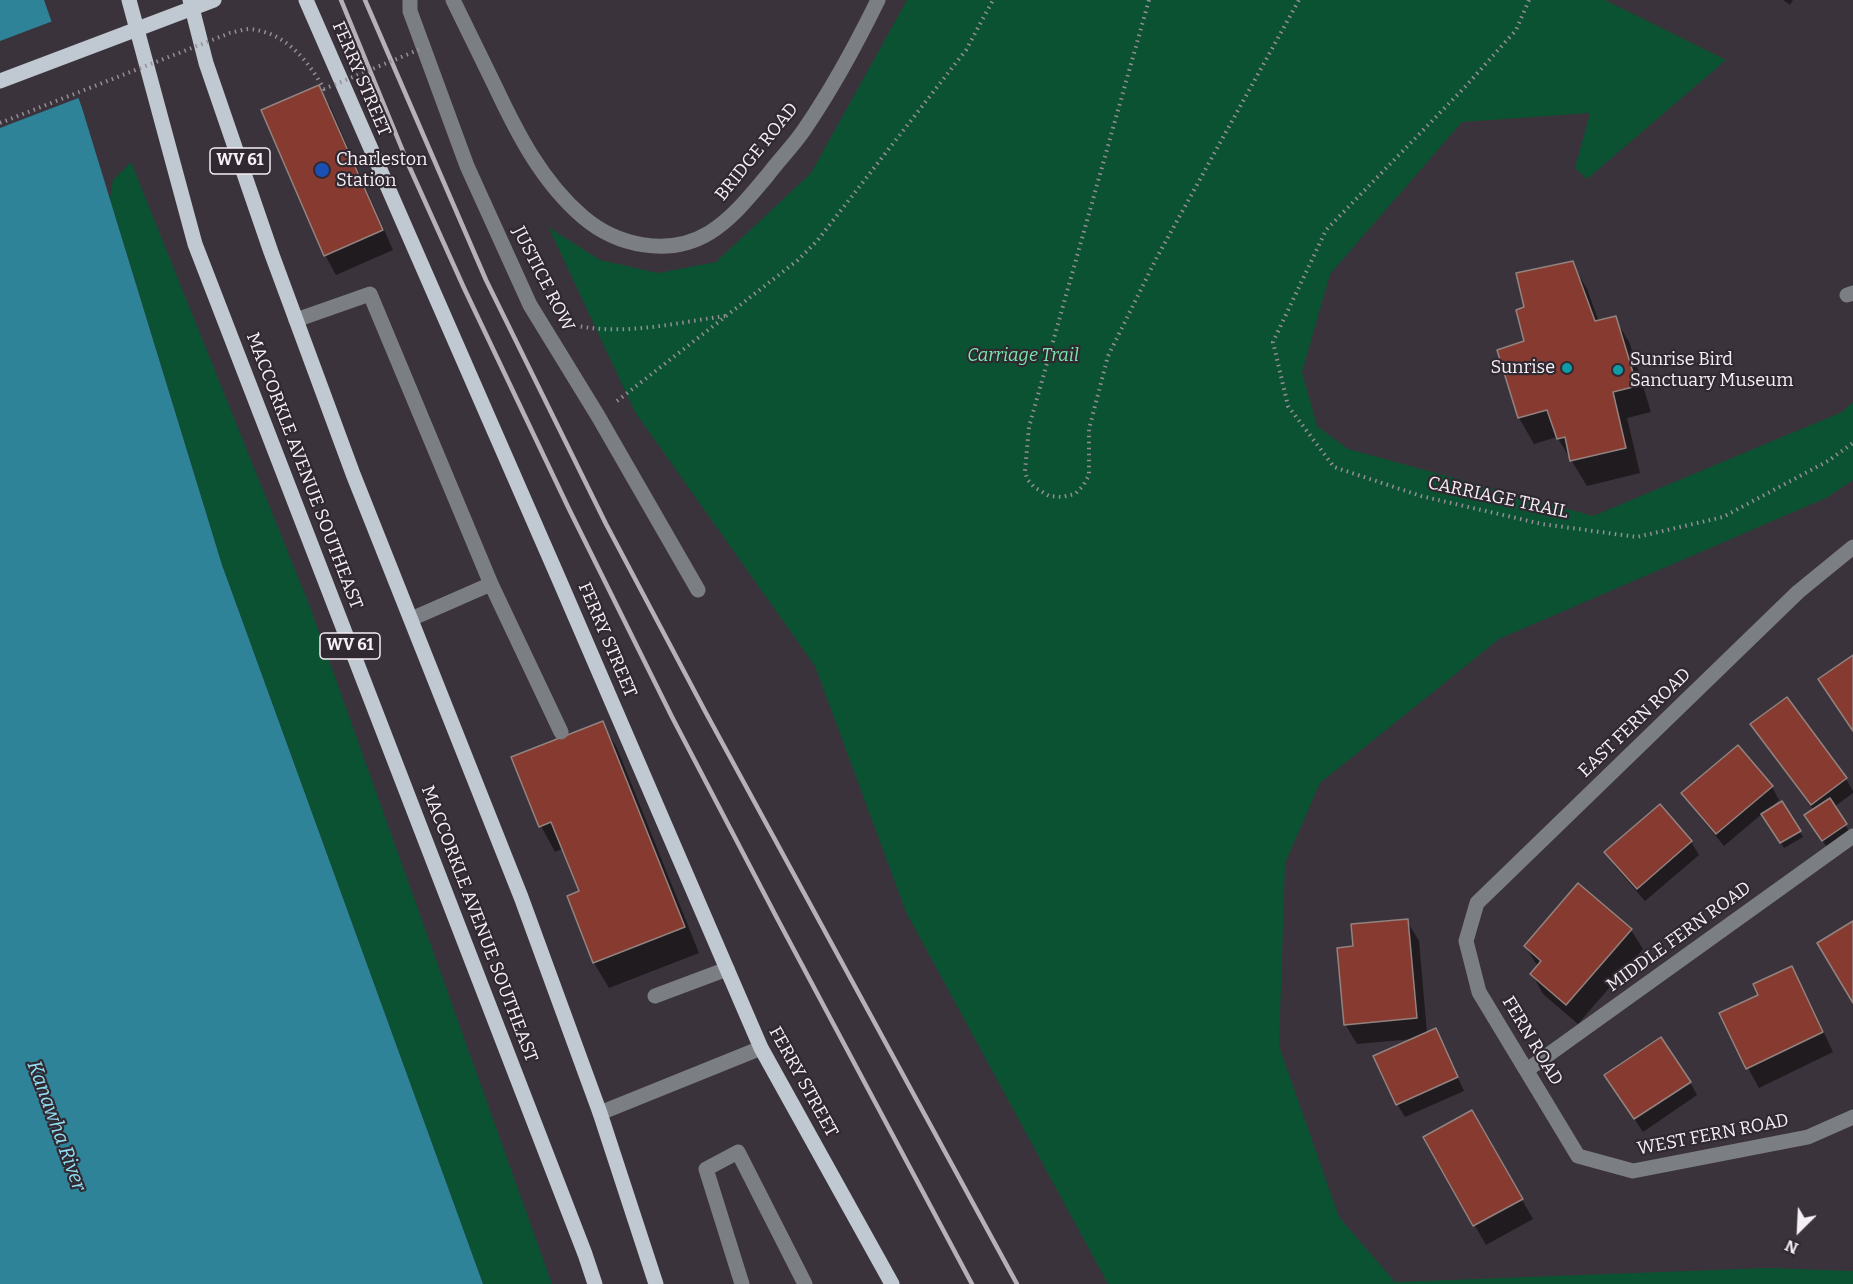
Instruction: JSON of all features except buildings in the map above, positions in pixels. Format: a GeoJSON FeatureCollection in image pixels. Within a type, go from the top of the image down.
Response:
{"type":"FeatureCollection","features":[{"type":"Feature","properties":{"kind":"main road","name":"MACCORKLE AVENUE SOUTHEAST"},"geometry":{"type":"LineString","coordinates":[[129,0],[195,244],[595,1284]]}},
{"type":"Feature","properties":{"kind":"main road","name":"WV 61"},"geometry":{"type":"LineString","coordinates":[[190,0],[206,63],[296,320],[353,474],[521,897],[600,1113],[656,1284]]}},
{"type":"Feature","properties":{"kind":"main road"},"geometry":{"type":"LineString","coordinates":[[0,81],[214,0]]}},
{"type":"Feature","properties":{"kind":"main road","name":"FERRY STREET"},"geometry":{"type":"LineString","coordinates":[[306,0],[761,1048],[892,1284]]}},
{"type":"Feature","properties":{"kind":"street","name":"JUSTICE ROW"},"geometry":{"type":"LineString","coordinates":[[410,0],[410,11],[466,166],[534,313],[698,590]]}},
{"type":"Feature","properties":{"kind":"street","name":"BRIDGE ROAD"},"geometry":{"type":"LineString","coordinates":[[453,0],[521,141],[556,189],[582,217],[606,233],[640,246],[666,247],[687,243],[709,233],[737,211],[802,132],[834,84],[878,0]]}},
{"type":"Feature","properties":{"kind":"street"},"geometry":{"type":"LineString","coordinates":[[296,320],[370,294],[491,584],[561,732]]}},
{"type":"Feature","properties":{"kind":"street","name":"EAST FERN ROAD"},"geometry":{"type":"LineString","coordinates":[[1466,941],[1477,903],[1798,592],[1853,547]]}},
{"type":"Feature","properties":{"kind":"street"},"geometry":{"type":"LineString","coordinates":[[411,619],[491,584]]}},
{"type":"Feature","properties":{"kind":"street","name":"MIDDLE FERN ROAD"},"geometry":{"type":"LineString","coordinates":[[1527,1070],[1853,836]]}},
{"type":"Feature","properties":{"kind":"street","name":"FERN ROAD"},"geometry":{"type":"LineString","coordinates":[[1466,941],[1479,992],[1578,1156]]}},
{"type":"Feature","properties":{"kind":"street"},"geometry":{"type":"LineString","coordinates":[[655,996],[727,969]]}},
{"type":"Feature","properties":{"kind":"street"},"geometry":{"type":"LineString","coordinates":[[600,1113],[761,1048]]}},
{"type":"Feature","properties":{"kind":"street","name":"WEST FERN ROAD"},"geometry":{"type":"LineString","coordinates":[[1578,1156],[1633,1171],[1808,1137],[1853,1117]]}},
{"type":"Feature","properties":{"kind":"street"},"geometry":{"type":"LineString","coordinates":[[742,1284],[706,1169],[738,1152],[805,1284]]}},
{"type":"Feature","properties":{"kind":"path"},"geometry":{"type":"LineString","coordinates":[[597,416],[798,260],[817,242],[966,50],[993,0]]}},
{"type":"Feature","properties":{"kind":"path"},"geometry":{"type":"LineString","coordinates":[[1149,0],[1029,427],[1025,471],[1034,487],[1049,496],[1062,497],[1075,494],[1089,475],[1089,429],[1108,356],[1163,247],[1299,0]]}},
{"type":"Feature","properties":{"kind":"path","name":"CARRIAGE TRAIL"},"geometry":{"type":"LineString","coordinates":[[1529,0],[1515,30],[1465,87],[1326,230],[1273,342],[1288,406],[1334,467],[1421,496],[1542,524],[1637,537],[1723,517],[1828,461],[1853,443]]}},
{"type":"Feature","properties":{"kind":"path"},"geometry":{"type":"LineString","coordinates":[[0,123],[230,33],[248,29],[267,34],[286,43],[304,58],[324,89],[423,48]]}},
{"type":"Feature","properties":{"kind":"path"},"geometry":{"type":"LineString","coordinates":[[534,313],[588,329],[628,330],[726,316]]}},
{"type":"Feature","properties":{"kind":"green space","name":"Carriage Trail"},"geometry":{"type":"Polygon","coordinates":[[[907,0],[1605,0],[1726,60],[1587,179],[1575,168],[1590,113],[1462,122],[1330,274],[1302,372],[1317,426],[1348,449],[1593,516],[1842,412],[1853,402],[1853,480],[1826,498],[1499,639],[1320,783],[1285,863],[1279,1046],[1339,1217],[1395,1282],[1768,1268],[1853,1271],[1853,1284],[1108,1284],[906,912],[815,666],[635,412],[547,224],[551,229],[600,260],[658,273],[716,262],[811,173],[907,0]]]}},
{"type":"Feature","properties":{"kind":"green space"},"geometry":{"type":"Polygon","coordinates":[[[131,162],[310,607],[552,1284],[483,1284],[222,565],[110,199],[113,180],[131,162]]]}},
{"type":"Feature","properties":{"kind":"water","name":"Kanawha River"},"geometry":{"type":"Polygon","coordinates":[[[0,0],[44,0],[82,108],[222,565],[483,1284],[0,1284],[0,0]]]}},
{"type":"Feature","properties":{"kind":"pier"},"geometry":{"type":"Polygon","coordinates":[[[53,21],[81,97],[0,128],[0,41],[53,21]]]}},
{"type":"Feature","properties":{"kind":"railway"},"geometry":{"type":"LineString","coordinates":[[341,0],[409,166],[569,509],[672,717],[972,1284]]}},
{"type":"Feature","properties":{"kind":"railway"},"geometry":{"type":"LineString","coordinates":[[365,0],[486,280],[606,524],[706,713],[1017,1284]]}},
{"type":"Feature","properties":{"kind":"place","name":"Charleston Station"},"geometry":{"type":"Point","coordinates":[322,170]}},
{"type":"Feature","properties":{"kind":"place","name":"Sunrise"},"geometry":{"type":"Point","coordinates":[1567,368]}},
{"type":"Feature","properties":{"kind":"place","name":"Sunrise Bird Sanctuary Museum"},"geometry":{"type":"Point","coordinates":[1618,370]}}]}
